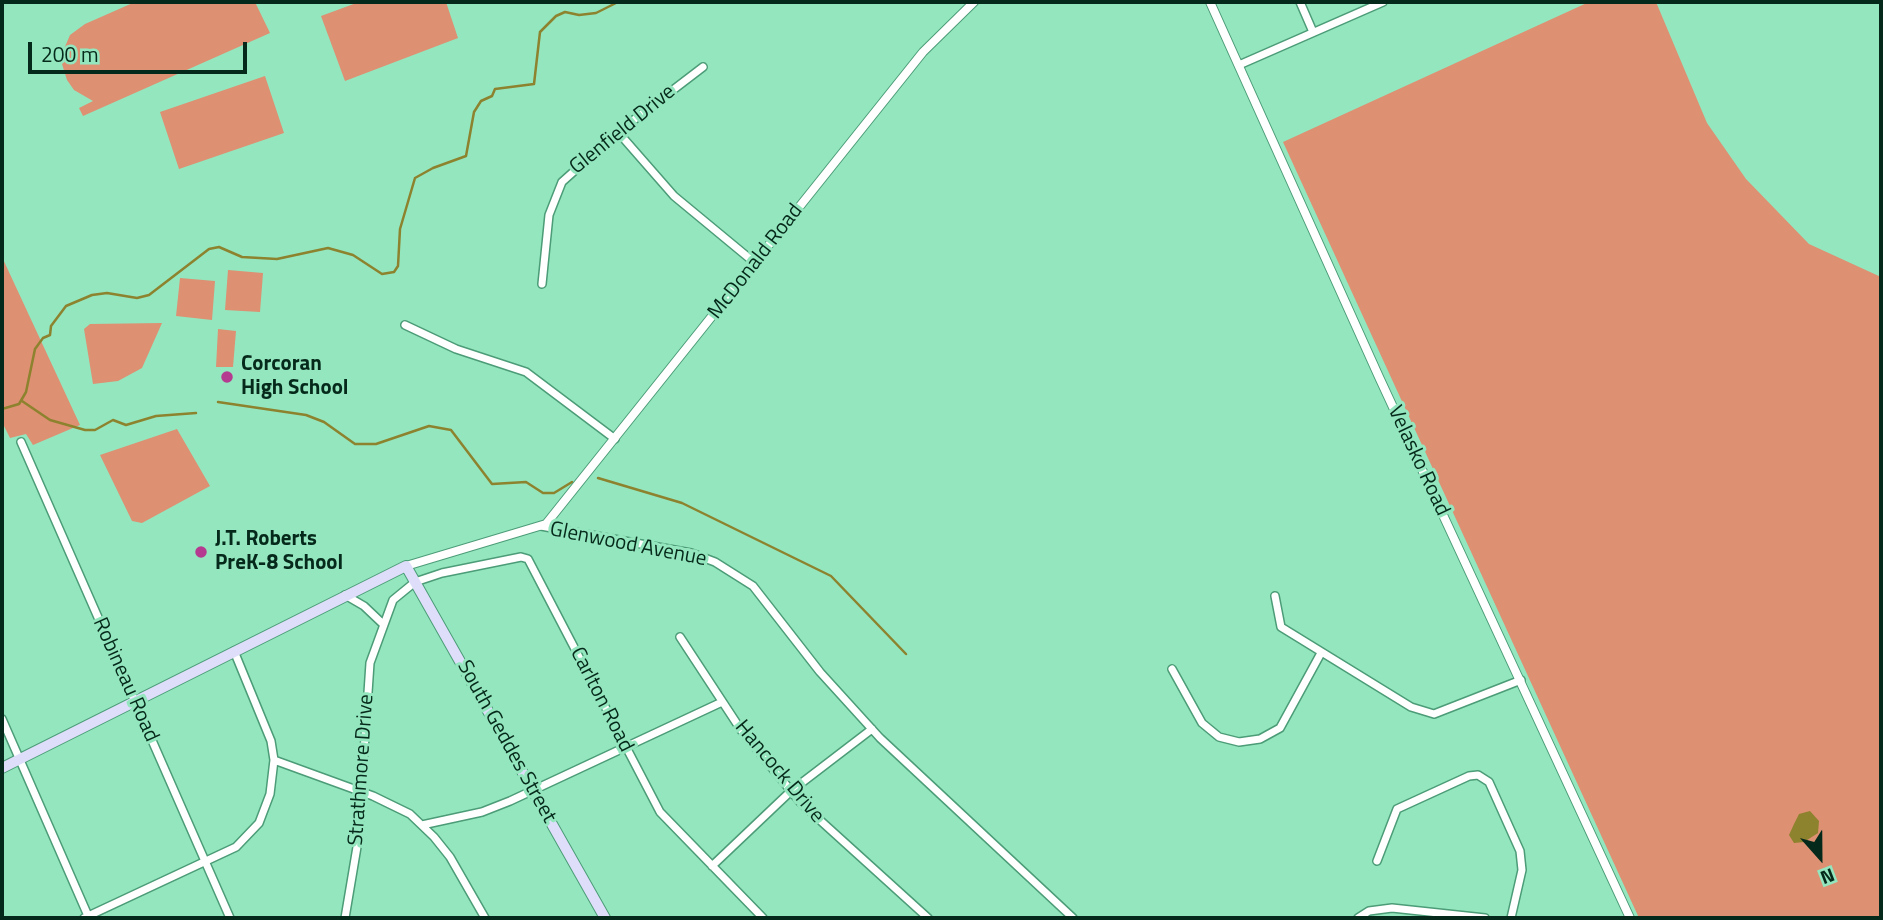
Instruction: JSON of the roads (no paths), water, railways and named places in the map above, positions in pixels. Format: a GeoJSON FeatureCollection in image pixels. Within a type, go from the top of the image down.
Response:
{"type":"FeatureCollection","features":[{"type":"Feature","properties":{"kind":"main road","name":"Glenwood Avenue"},"geometry":{"type":"LineString","coordinates":[[2,768],[344,594],[406,566]]}},
{"type":"Feature","properties":{"kind":"main road","name":"South Geddes Street"},"geometry":{"type":"LineString","coordinates":[[406,566],[605,918]]}},
{"type":"Feature","properties":{"kind":"street","name":"McDonald Road"},"geometry":{"type":"LineString","coordinates":[[541,526],[553,516],[923,52],[974,2]]}},
{"type":"Feature","properties":{"kind":"street","name":"Velasko Road"},"geometry":{"type":"LineString","coordinates":[[1210,2],[1379,377],[1630,918]]}},
{"type":"Feature","properties":{"kind":"street"},"geometry":{"type":"LineString","coordinates":[[1300,2],[1313,32]]}},
{"type":"Feature","properties":{"kind":"street"},"geometry":{"type":"LineString","coordinates":[[1239,65],[1383,2]]}},
{"type":"Feature","properties":{"kind":"street","name":"Glenfield Drive"},"geometry":{"type":"LineString","coordinates":[[542,284],[549,215],[562,182],[618,132],[703,67]]}},
{"type":"Feature","properties":{"kind":"street"},"geometry":{"type":"LineString","coordinates":[[618,132],[674,196],[755,263]]}},
{"type":"Feature","properties":{"kind":"street"},"geometry":{"type":"LineString","coordinates":[[405,325],[456,349],[526,372],[615,439]]}},
{"type":"Feature","properties":{"kind":"street","name":"Robineau Road"},"geometry":{"type":"LineString","coordinates":[[21,442],[230,918]]}},
{"type":"Feature","properties":{"kind":"street","name":"Glenwood Avenue"},"geometry":{"type":"LineString","coordinates":[[406,566],[541,526],[691,553],[734,572],[765,598],[820,673],[912,771],[1073,918]]}},
{"type":"Feature","properties":{"kind":"street","name":"Carlton Road"},"geometry":{"type":"LineString","coordinates":[[415,582],[475,565],[512,558],[527,559],[660,812],[763,918]]}},
{"type":"Feature","properties":{"kind":"street","name":"Strathmore Drive"},"geometry":{"type":"LineString","coordinates":[[345,918],[352,890],[370,663],[383,624],[399,592],[415,582]]}},
{"type":"Feature","properties":{"kind":"street"},"geometry":{"type":"LineString","coordinates":[[344,594],[364,606],[383,624]]}},
{"type":"Feature","properties":{"kind":"street"},"geometry":{"type":"LineString","coordinates":[[1275,596],[1281,627],[1410,707],[1434,713],[1521,680]]}},
{"type":"Feature","properties":{"kind":"street","name":"Hancock Drive"},"geometry":{"type":"LineString","coordinates":[[680,637],[722,702],[791,791],[819,821],[928,918]]}},
{"type":"Feature","properties":{"kind":"street"},"geometry":{"type":"LineString","coordinates":[[2,719],[87,918],[236,847],[259,823],[271,794],[274,760],[271,741],[234,651]]}},
{"type":"Feature","properties":{"kind":"street"},"geometry":{"type":"LineString","coordinates":[[1172,669],[1202,723],[1219,737],[1240,742],[1260,739],[1280,728],[1321,653]]}},
{"type":"Feature","properties":{"kind":"street"},"geometry":{"type":"LineString","coordinates":[[422,825],[482,812],[722,702]]}},
{"type":"Feature","properties":{"kind":"street"},"geometry":{"type":"LineString","coordinates":[[712,866],[791,791],[872,729]]}},
{"type":"Feature","properties":{"kind":"street"},"geometry":{"type":"LineString","coordinates":[[274,760],[400,808],[422,825],[450,857],[482,917]]}},
{"type":"Feature","properties":{"kind":"street"},"geometry":{"type":"LineString","coordinates":[[1377,861],[1396,809],[1469,776],[1478,775],[1489,782],[1509,824],[1522,862],[1511,918]]}},
{"type":"Feature","properties":{"kind":"street"},"geometry":{"type":"LineString","coordinates":[[1358,918],[1369,911],[1392,908],[1485,918]]}},
{"type":"Feature","properties":{"kind":"waterway"},"geometry":{"type":"LineString","coordinates":[[2,409],[19,404],[26,392],[35,349],[43,338],[50,335],[51,326],[66,306],[92,295],[107,293],[137,298],[149,295],[209,249],[219,247],[242,257],[277,259],[328,248],[353,255],[382,274],[394,272],[398,266],[400,229],[415,178],[466,156],[474,112],[481,101],[492,96],[495,89],[534,84],[540,32],[556,16],[565,12],[579,15],[596,13],[618,2]]}},
{"type":"Feature","properties":{"kind":"waterway"},"geometry":{"type":"LineString","coordinates":[[22,401],[50,420],[85,430],[95,430],[113,420],[126,425],[156,416],[196,413]]}},
{"type":"Feature","properties":{"kind":"waterway"},"geometry":{"type":"LineString","coordinates":[[218,402],[306,415],[324,422],[355,444],[376,444],[429,426],[451,430],[492,484],[526,482],[543,493],[554,493],[572,482]]}},
{"type":"Feature","properties":{"kind":"waterway"},"geometry":{"type":"LineString","coordinates":[[598,478],[682,503],[831,576],[906,654]]}},
{"type":"Feature","properties":{"kind":"place","name":"Corcoran High School"},"geometry":{"type":"Point","coordinates":[227,377]}},
{"type":"Feature","properties":{"kind":"place","name":"J.T. Roberts PreK-8 School"},"geometry":{"type":"Point","coordinates":[201,552]}}]}
